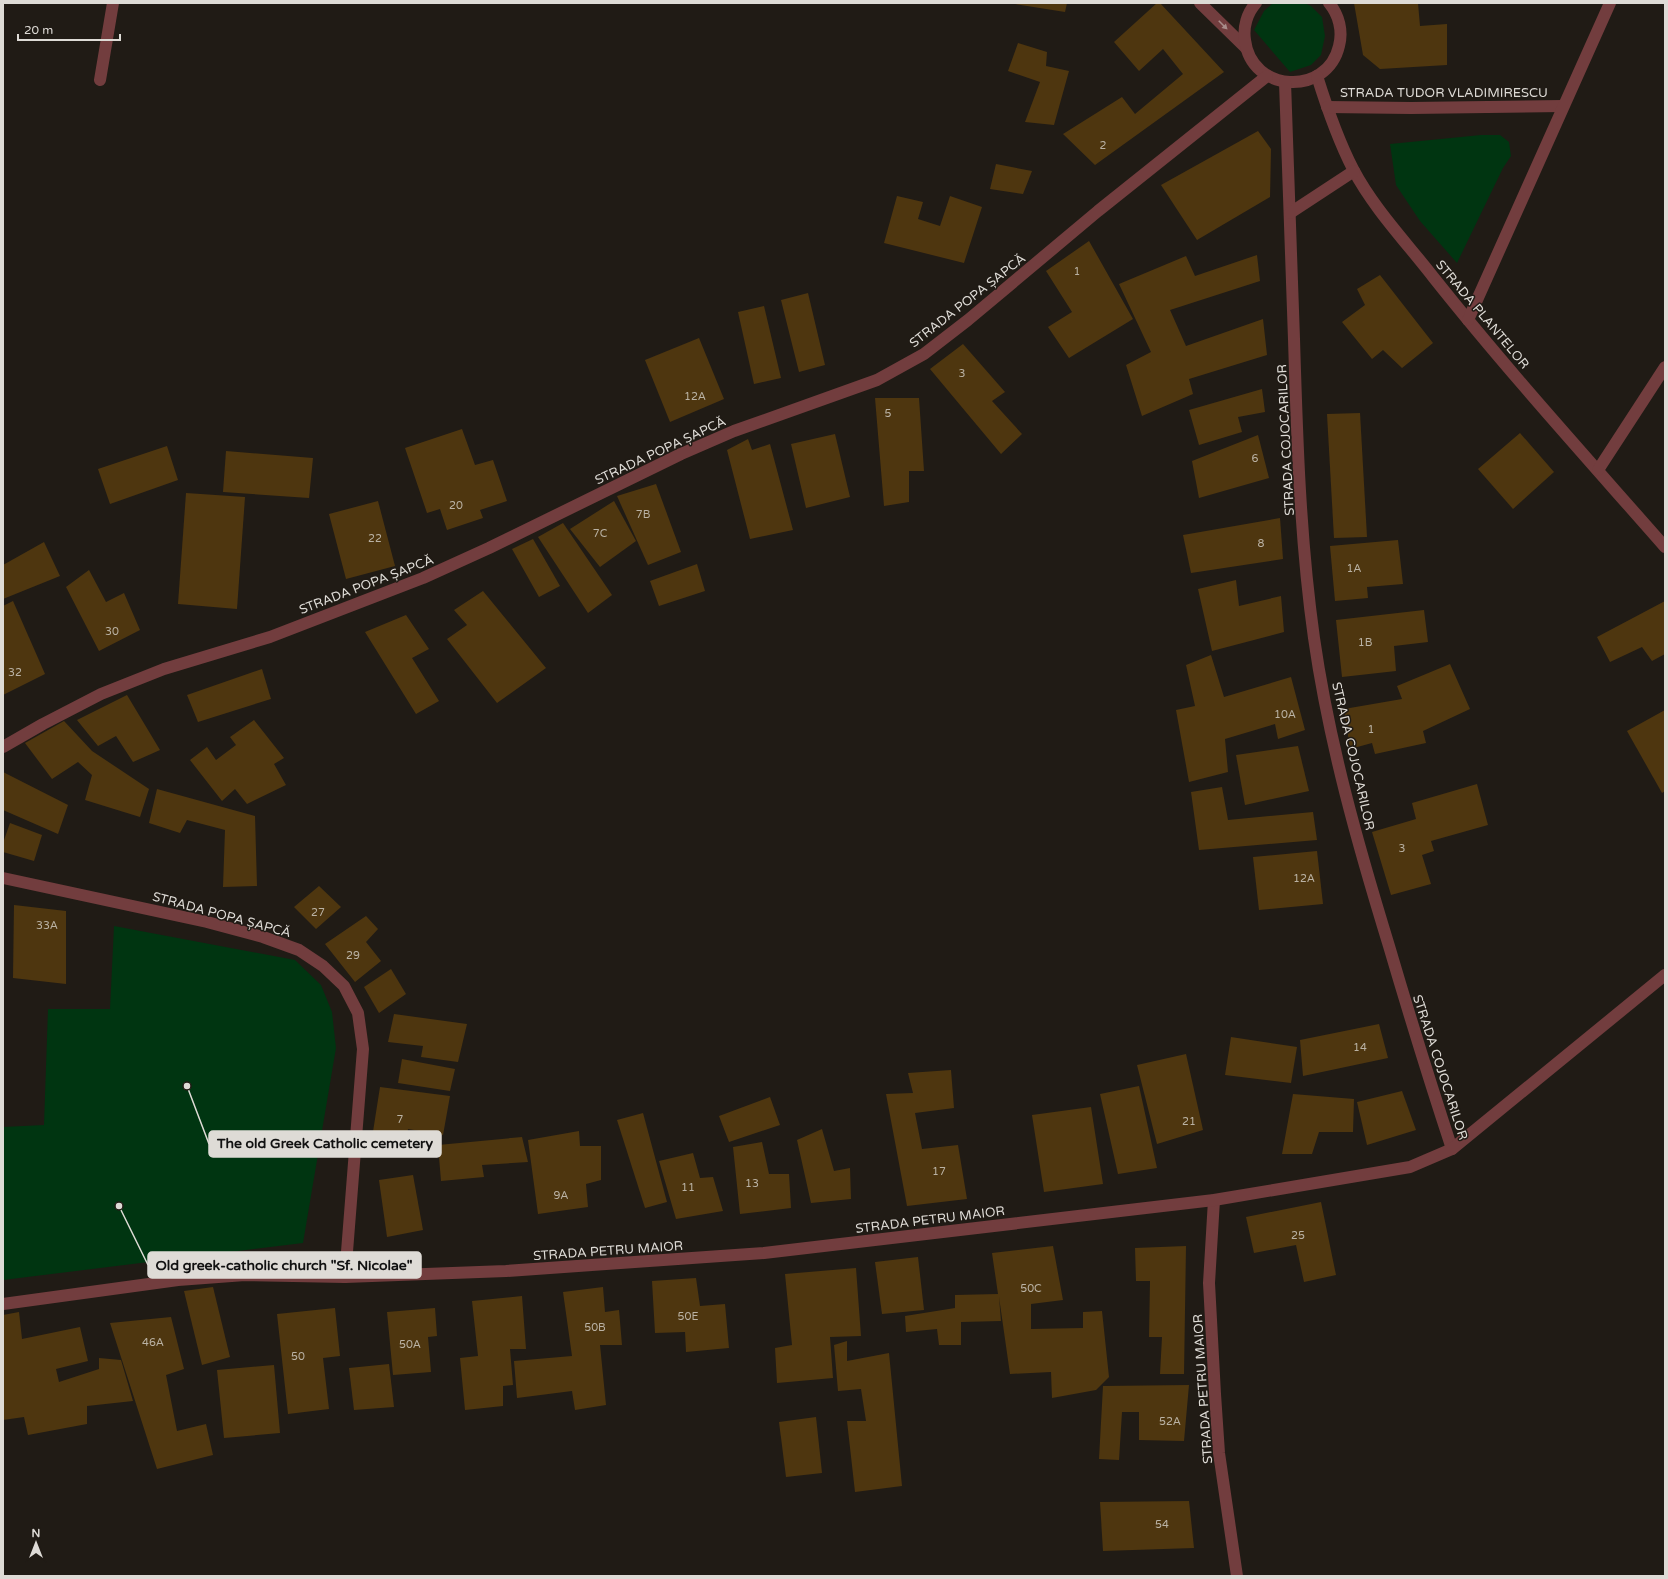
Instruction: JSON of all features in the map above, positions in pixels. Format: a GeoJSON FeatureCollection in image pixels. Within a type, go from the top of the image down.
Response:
{"type":"FeatureCollection","features":[{"type":"Feature","properties":{"kind":"street"},"geometry":{"type":"LineString","coordinates":[[100,80],[113,3]]}},
{"type":"Feature","properties":{"kind":"street"},"geometry":{"type":"LineString","coordinates":[[1200,3],[1246,48]]}},
{"type":"Feature","properties":{"kind":"street"},"geometry":{"type":"LineString","coordinates":[[1256,3],[1246,19],[1244,34],[1246,48],[1250,59],[1258,69],[1267,76],[1285,82],[1302,82],[1317,76],[1329,66],[1338,53],[1341,38],[1340,22],[1329,3]]}},
{"type":"Feature","properties":{"kind":"street","name":"STRADA TUDOR VLADIMIRESCU"},"geometry":{"type":"LineString","coordinates":[[1468,320],[1610,3]]}},
{"type":"Feature","properties":{"kind":"street","name":"STRADA POPA ȘAPCĂ"},"geometry":{"type":"LineString","coordinates":[[3,747],[43,724],[101,694],[164,669],[270,637],[423,578],[489,548],[680,454],[734,431],[877,380],[924,354],[968,320],[1098,211],[1267,76]]}},
{"type":"Feature","properties":{"kind":"street","name":"STRADA PLANTELOR"},"geometry":{"type":"LineString","coordinates":[[1317,76],[1342,147],[1354,170],[1373,200],[1468,320],[1665,547]]}},
{"type":"Feature","properties":{"kind":"street","name":"STRADA COJOCARILOR"},"geometry":{"type":"LineString","coordinates":[[1285,82],[1301,499],[1306,571],[1315,640],[1330,724],[1349,806],[1375,901],[1424,1064],[1452,1149],[1665,975]]}},
{"type":"Feature","properties":{"kind":"street","name":"STRADA TUDOR VLADIMIRESCU"},"geometry":{"type":"LineString","coordinates":[[1327,107],[1411,108],[1563,106]]}},
{"type":"Feature","properties":{"kind":"street"},"geometry":{"type":"LineString","coordinates":[[1290,213],[1354,170]]}},
{"type":"Feature","properties":{"kind":"street"},"geometry":{"type":"LineString","coordinates":[[1598,470],[1665,367]]}},
{"type":"Feature","properties":{"kind":"street","name":"STRADA POPA ȘAPCĂ"},"geometry":{"type":"LineString","coordinates":[[3,878],[141,907],[263,937],[299,950],[323,966],[344,986],[358,1013],[363,1049],[345,1277]]}},
{"type":"Feature","properties":{"kind":"street","name":"STRADA PETRU MAIOR"},"geometry":{"type":"LineString","coordinates":[[3,1304],[108,1288],[246,1275],[345,1277],[506,1271],[764,1253],[1214,1200],[1410,1167],[1452,1149]]}},
{"type":"Feature","properties":{"kind":"street","name":"STRADA PETRU MAIOR"},"geometry":{"type":"LineString","coordinates":[[1214,1200],[1209,1283],[1215,1394],[1219,1453],[1237,1576]]}},
{"type":"Feature","properties":{"kind":"green space"},"geometry":{"type":"Polygon","coordinates":[[[1273,3],[1304,3],[1311,6],[1322,17],[1325,36],[1321,55],[1311,65],[1290,72],[1254,30],[1264,11],[1273,3]]]}},
{"type":"Feature","properties":{"kind":"green space"},"geometry":{"type":"Polygon","coordinates":[[[1481,135],[1500,135],[1509,142],[1511,156],[1503,168],[1457,263],[1420,221],[1396,185],[1390,144],[1481,135]]]}},
{"type":"Feature","properties":{"kind":"green space"},"geometry":{"type":"Polygon","coordinates":[[[114,926],[295,960],[321,985],[332,1012],[336,1048],[303,1243],[3,1280],[3,1127],[44,1125],[48,1009],[110,1009],[114,926]]]}},
{"type":"Feature","properties":{"kind":"building"},"geometry":{"type":"Polygon","coordinates":[[[1009,3],[1067,3],[1065,12],[1009,3]]]}},
{"type":"Feature","properties":{"kind":"building"},"geometry":{"type":"Polygon","coordinates":[[[1157,3],[1160,3],[1224,72],[1095,165],[1063,134],[1122,97],[1135,114],[1183,74],[1163,49],[1139,71],[1114,42],[1157,3]]]}},
{"type":"Feature","properties":{"kind":"building"},"geometry":{"type":"Polygon","coordinates":[[[1354,3],[1418,3],[1420,26],[1447,24],[1447,65],[1380,69],[1363,55],[1354,3]]]}},
{"type":"Feature","properties":{"kind":"building"},"geometry":{"type":"Polygon","coordinates":[[[1018,43],[1047,52],[1046,66],[1069,71],[1054,125],[1025,122],[1040,82],[1008,71],[1018,43]]]}},
{"type":"Feature","properties":{"kind":"building"},"geometry":{"type":"Polygon","coordinates":[[[1258,131],[1271,149],[1270,197],[1197,240],[1161,185],[1258,131]]]}},
{"type":"Feature","properties":{"kind":"building"},"geometry":{"type":"Polygon","coordinates":[[[996,164],[1032,171],[1023,194],[990,189],[996,164]]]}},
{"type":"Feature","properties":{"kind":"building"},"geometry":{"type":"Polygon","coordinates":[[[897,196],[923,202],[918,219],[940,226],[950,196],[982,207],[964,263],[884,243],[897,196]]]}},
{"type":"Feature","properties":{"kind":"building"},"geometry":{"type":"Polygon","coordinates":[[[1089,241],[1133,319],[1069,358],[1048,327],[1072,312],[1046,271],[1089,241]]]}},
{"type":"Feature","properties":{"kind":"building"},"geometry":{"type":"Polygon","coordinates":[[[1257,255],[1260,281],[1170,310],[1186,346],[1263,319],[1267,355],[1189,379],[1193,394],[1142,416],[1126,365],[1151,352],[1119,284],[1186,256],[1195,276],[1257,255]]]}},
{"type":"Feature","properties":{"kind":"building"},"geometry":{"type":"Polygon","coordinates":[[[1380,275],[1433,343],[1402,368],[1383,350],[1372,359],[1342,322],[1365,305],[1357,289],[1380,275]]]}},
{"type":"Feature","properties":{"kind":"building"},"geometry":{"type":"Polygon","coordinates":[[[808,293],[825,365],[799,372],[781,300],[808,293]]]}},
{"type":"Feature","properties":{"kind":"building"},"geometry":{"type":"Polygon","coordinates":[[[764,306],[781,378],[754,384],[738,312],[764,306]]]}},
{"type":"Feature","properties":{"kind":"building"},"geometry":{"type":"Polygon","coordinates":[[[699,338],[724,399],[670,422],[645,360],[699,338]]]}},
{"type":"Feature","properties":{"kind":"building"},"geometry":{"type":"Polygon","coordinates":[[[963,344],[1005,392],[992,401],[1022,434],[1001,454],[930,369],[963,344]]]}},
{"type":"Feature","properties":{"kind":"building"},"geometry":{"type":"Polygon","coordinates":[[[1262,389],[1265,412],[1238,417],[1242,432],[1199,445],[1189,410],[1262,389]]]}},
{"type":"Feature","properties":{"kind":"building"},"geometry":{"type":"Polygon","coordinates":[[[875,398],[919,398],[924,471],[909,471],[909,502],[884,506],[875,398]]]}},
{"type":"Feature","properties":{"kind":"building"},"geometry":{"type":"Polygon","coordinates":[[[1360,413],[1367,537],[1334,538],[1327,414],[1360,413]]]}},
{"type":"Feature","properties":{"kind":"building"},"geometry":{"type":"Polygon","coordinates":[[[462,429],[475,465],[493,460],[507,501],[480,510],[483,518],[447,530],[440,509],[427,513],[405,448],[462,429]]]}},
{"type":"Feature","properties":{"kind":"building"},"geometry":{"type":"Polygon","coordinates":[[[1520,433],[1554,472],[1513,509],[1478,469],[1520,433]]]}},
{"type":"Feature","properties":{"kind":"building"},"geometry":{"type":"Polygon","coordinates":[[[835,434],[850,497],[806,508],[791,444],[835,434]]]}},
{"type":"Feature","properties":{"kind":"building"},"geometry":{"type":"Polygon","coordinates":[[[1258,435],[1269,478],[1199,498],[1192,461],[1258,435]]]}},
{"type":"Feature","properties":{"kind":"building"},"geometry":{"type":"Polygon","coordinates":[[[748,439],[752,450],[770,444],[793,530],[750,539],[727,450],[748,439]]]}},
{"type":"Feature","properties":{"kind":"building"},"geometry":{"type":"Polygon","coordinates":[[[167,446],[178,480],[110,504],[98,469],[167,446]]]}},
{"type":"Feature","properties":{"kind":"building"},"geometry":{"type":"Polygon","coordinates":[[[226,451],[313,458],[309,498],[223,492],[226,451]]]}},
{"type":"Feature","properties":{"kind":"building"},"geometry":{"type":"Polygon","coordinates":[[[656,484],[681,552],[648,565],[617,496],[656,484]]]}},
{"type":"Feature","properties":{"kind":"building"},"geometry":{"type":"Polygon","coordinates":[[[186,493],[245,497],[237,609],[178,604],[186,493]]]}},
{"type":"Feature","properties":{"kind":"building"},"geometry":{"type":"Polygon","coordinates":[[[378,501],[395,566],[346,579],[329,514],[378,501]]]}},
{"type":"Feature","properties":{"kind":"building"},"geometry":{"type":"Polygon","coordinates":[[[614,501],[636,541],[600,567],[570,529],[614,501]]]}},
{"type":"Feature","properties":{"kind":"building"},"geometry":{"type":"Polygon","coordinates":[[[1280,518],[1283,559],[1191,573],[1183,535],[1280,518]]]}},
{"type":"Feature","properties":{"kind":"building"},"geometry":{"type":"Polygon","coordinates":[[[563,523],[612,595],[588,613],[538,537],[563,523]]]}},
{"type":"Feature","properties":{"kind":"building"},"geometry":{"type":"Polygon","coordinates":[[[533,539],[560,586],[539,597],[512,549],[533,539]]]}},
{"type":"Feature","properties":{"kind":"building"},"geometry":{"type":"Polygon","coordinates":[[[1398,540],[1403,584],[1367,587],[1368,598],[1335,601],[1330,546],[1398,540]]]}},
{"type":"Feature","properties":{"kind":"building"},"geometry":{"type":"Polygon","coordinates":[[[44,542],[60,576],[3,599],[3,565],[44,542]]]}},
{"type":"Feature","properties":{"kind":"building"},"geometry":{"type":"Polygon","coordinates":[[[697,564],[705,591],[659,606],[650,581],[697,564]]]}},
{"type":"Feature","properties":{"kind":"building"},"geometry":{"type":"Polygon","coordinates":[[[89,570],[106,602],[124,593],[140,630],[99,651],[66,587],[89,570]]]}},
{"type":"Feature","properties":{"kind":"building"},"geometry":{"type":"Polygon","coordinates":[[[1236,580],[1239,606],[1281,596],[1284,632],[1212,651],[1198,589],[1236,580]]]}},
{"type":"Feature","properties":{"kind":"building"},"geometry":{"type":"Polygon","coordinates":[[[483,591],[546,668],[497,703],[447,639],[467,625],[454,610],[483,591]]]}},
{"type":"Feature","properties":{"kind":"building"},"geometry":{"type":"Polygon","coordinates":[[[13,601],[45,674],[3,695],[3,606],[13,601]]]}},
{"type":"Feature","properties":{"kind":"building"},"geometry":{"type":"Polygon","coordinates":[[[1665,601],[1665,654],[1652,661],[1642,647],[1610,662],[1597,637],[1665,601]]]}},
{"type":"Feature","properties":{"kind":"building"},"geometry":{"type":"Polygon","coordinates":[[[1424,610],[1428,642],[1394,646],[1396,671],[1342,677],[1336,620],[1424,610]]]}},
{"type":"Feature","properties":{"kind":"building"},"geometry":{"type":"Polygon","coordinates":[[[406,615],[429,649],[412,658],[439,701],[416,714],[365,632],[406,615]]]}},
{"type":"Feature","properties":{"kind":"building"},"geometry":{"type":"Polygon","coordinates":[[[1211,655],[1224,697],[1291,677],[1305,730],[1278,739],[1275,724],[1225,739],[1228,772],[1189,782],[1176,710],[1195,706],[1186,665],[1211,655]]]}},
{"type":"Feature","properties":{"kind":"building"},"geometry":{"type":"Polygon","coordinates":[[[1450,664],[1470,709],[1423,731],[1426,743],[1375,754],[1372,743],[1350,749],[1344,709],[1402,699],[1397,686],[1450,664]]]}},
{"type":"Feature","properties":{"kind":"building"},"geometry":{"type":"Polygon","coordinates":[[[262,669],[271,699],[198,722],[187,695],[262,669]]]}},
{"type":"Feature","properties":{"kind":"building"},"geometry":{"type":"Polygon","coordinates":[[[127,695],[160,750],[133,762],[116,736],[98,746],[77,720],[127,695]]]}},
{"type":"Feature","properties":{"kind":"building"},"geometry":{"type":"Polygon","coordinates":[[[1665,710],[1665,791],[1662,793],[1627,731],[1665,710]]]}},
{"type":"Feature","properties":{"kind":"building"},"geometry":{"type":"Polygon","coordinates":[[[254,720],[284,758],[274,764],[286,785],[247,804],[235,789],[222,801],[190,760],[207,747],[216,760],[236,745],[230,737],[254,720]]]}},
{"type":"Feature","properties":{"kind":"building"},"geometry":{"type":"Polygon","coordinates":[[[64,721],[92,751],[149,789],[140,817],[85,800],[92,775],[78,762],[52,779],[25,743],[64,721]]]}},
{"type":"Feature","properties":{"kind":"building"},"geometry":{"type":"Polygon","coordinates":[[[1298,746],[1309,791],[1245,805],[1236,755],[1298,746]]]}},
{"type":"Feature","properties":{"kind":"building"},"geometry":{"type":"Polygon","coordinates":[[[3,772],[68,805],[58,834],[3,810],[3,772]]]}},
{"type":"Feature","properties":{"kind":"building"},"geometry":{"type":"Polygon","coordinates":[[[1477,784],[1488,825],[1431,841],[1434,851],[1422,855],[1431,884],[1391,895],[1372,832],[1416,819],[1412,803],[1477,784]]]}},
{"type":"Feature","properties":{"kind":"building"},"geometry":{"type":"Polygon","coordinates":[[[1222,787],[1228,820],[1313,812],[1317,840],[1199,850],[1191,792],[1222,787]]]}},
{"type":"Feature","properties":{"kind":"building"},"geometry":{"type":"Polygon","coordinates":[[[157,789],[255,816],[257,886],[223,887],[225,830],[187,820],[180,833],[149,823],[157,789]]]}},
{"type":"Feature","properties":{"kind":"building"},"geometry":{"type":"Polygon","coordinates":[[[10,823],[42,835],[34,861],[3,852],[3,843],[10,823]]]}},
{"type":"Feature","properties":{"kind":"building"},"geometry":{"type":"Polygon","coordinates":[[[1317,851],[1323,904],[1259,910],[1253,857],[1317,851]]]}},
{"type":"Feature","properties":{"kind":"building"},"geometry":{"type":"Polygon","coordinates":[[[319,886],[341,907],[316,929],[294,907],[319,886]]]}},
{"type":"Feature","properties":{"kind":"building"},"geometry":{"type":"Polygon","coordinates":[[[14,905],[66,911],[66,984],[13,978],[14,905]]]}},
{"type":"Feature","properties":{"kind":"building"},"geometry":{"type":"Polygon","coordinates":[[[366,916],[378,929],[366,942],[381,961],[355,982],[325,944],[366,916]]]}},
{"type":"Feature","properties":{"kind":"building"},"geometry":{"type":"Polygon","coordinates":[[[391,969],[406,994],[379,1013],[364,987],[391,969]]]}},
{"type":"Feature","properties":{"kind":"building"},"geometry":{"type":"Polygon","coordinates":[[[394,1014],[467,1024],[458,1062],[421,1057],[423,1046],[388,1042],[394,1014]]]}},
{"type":"Feature","properties":{"kind":"building"},"geometry":{"type":"Polygon","coordinates":[[[1379,1024],[1388,1058],[1303,1076],[1300,1040],[1379,1024]]]}},
{"type":"Feature","properties":{"kind":"building"},"geometry":{"type":"Polygon","coordinates":[[[1231,1037],[1297,1047],[1291,1083],[1225,1075],[1231,1037]]]}},
{"type":"Feature","properties":{"kind":"building"},"geometry":{"type":"Polygon","coordinates":[[[1186,1054],[1203,1130],[1157,1144],[1137,1065],[1186,1054]]]}},
{"type":"Feature","properties":{"kind":"building"},"geometry":{"type":"Polygon","coordinates":[[[402,1059],[455,1069],[450,1091],[398,1083],[402,1059]]]}},
{"type":"Feature","properties":{"kind":"building"},"geometry":{"type":"Polygon","coordinates":[[[951,1070],[954,1108],[915,1113],[922,1149],[958,1145],[967,1199],[907,1206],[886,1094],[913,1093],[908,1073],[951,1070]]]}},
{"type":"Feature","properties":{"kind":"building"},"geometry":{"type":"Polygon","coordinates":[[[1139,1086],[1157,1168],[1118,1174],[1100,1094],[1139,1086]]]}},
{"type":"Feature","properties":{"kind":"building"},"geometry":{"type":"Polygon","coordinates":[[[380,1087],[450,1096],[443,1135],[408,1129],[406,1144],[372,1138],[380,1087]]]}},
{"type":"Feature","properties":{"kind":"building"},"geometry":{"type":"Polygon","coordinates":[[[1402,1091],[1416,1130],[1367,1145],[1357,1102],[1402,1091]]]}},
{"type":"Feature","properties":{"kind":"building"},"geometry":{"type":"Polygon","coordinates":[[[1293,1094],[1354,1099],[1353,1132],[1319,1132],[1312,1154],[1282,1154],[1293,1094]]]}},
{"type":"Feature","properties":{"kind":"building"},"geometry":{"type":"Polygon","coordinates":[[[770,1097],[780,1125],[729,1142],[719,1116],[770,1097]]]}},
{"type":"Feature","properties":{"kind":"building"},"geometry":{"type":"Polygon","coordinates":[[[1091,1107],[1103,1184],[1044,1192],[1032,1115],[1091,1107]]]}},
{"type":"Feature","properties":{"kind":"building"},"geometry":{"type":"Polygon","coordinates":[[[643,1113],[667,1202],[645,1208],[617,1120],[643,1113]]]}},
{"type":"Feature","properties":{"kind":"building"},"geometry":{"type":"Polygon","coordinates":[[[822,1129],[834,1171],[850,1168],[851,1199],[811,1203],[797,1140],[822,1129]]]}},
{"type":"Feature","properties":{"kind":"building"},"geometry":{"type":"Polygon","coordinates":[[[579,1131],[580,1146],[601,1146],[601,1180],[586,1184],[588,1207],[538,1214],[528,1140],[579,1131]]]}},
{"type":"Feature","properties":{"kind":"building"},"geometry":{"type":"Polygon","coordinates":[[[522,1137],[528,1162],[482,1165],[484,1177],[441,1181],[438,1145],[522,1137]]]}},
{"type":"Feature","properties":{"kind":"building"},"geometry":{"type":"Polygon","coordinates":[[[762,1142],[769,1174],[789,1174],[791,1208],[740,1214],[733,1147],[762,1142]]]}},
{"type":"Feature","properties":{"kind":"building"},"geometry":{"type":"Polygon","coordinates":[[[693,1153],[700,1178],[713,1177],[723,1211],[676,1219],[659,1161],[693,1153]]]}},
{"type":"Feature","properties":{"kind":"building"},"geometry":{"type":"Polygon","coordinates":[[[413,1175],[423,1230],[387,1237],[379,1180],[413,1175]]]}},
{"type":"Feature","properties":{"kind":"building"},"geometry":{"type":"Polygon","coordinates":[[[1321,1202],[1336,1275],[1304,1282],[1296,1245],[1254,1253],[1246,1217],[1321,1202]]]}},
{"type":"Feature","properties":{"kind":"building"},"geometry":{"type":"Polygon","coordinates":[[[1053,1246],[1063,1300],[1031,1304],[1031,1329],[1083,1328],[1083,1312],[1102,1311],[1109,1377],[1096,1390],[1052,1398],[1051,1372],[1010,1374],[999,1297],[1001,1321],[961,1322],[961,1345],[939,1345],[937,1329],[906,1332],[905,1316],[955,1308],[955,1295],[998,1294],[992,1253],[1053,1246]]]}},
{"type":"Feature","properties":{"kind":"building"},"geometry":{"type":"Polygon","coordinates":[[[1186,1246],[1184,1374],[1160,1374],[1162,1337],[1149,1337],[1150,1281],[1136,1281],[1135,1248],[1186,1246]]]}},
{"type":"Feature","properties":{"kind":"building"},"geometry":{"type":"Polygon","coordinates":[[[918,1257],[924,1310],[882,1314],[875,1262],[918,1257]]]}},
{"type":"Feature","properties":{"kind":"building"},"geometry":{"type":"Polygon","coordinates":[[[856,1268],[861,1336],[830,1337],[833,1378],[777,1383],[775,1348],[792,1345],[785,1274],[856,1268]]]}},
{"type":"Feature","properties":{"kind":"building"},"geometry":{"type":"Polygon","coordinates":[[[696,1278],[700,1306],[725,1304],[729,1348],[686,1352],[685,1332],[655,1333],[652,1281],[696,1278]]]}},
{"type":"Feature","properties":{"kind":"building"},"geometry":{"type":"Polygon","coordinates":[[[213,1287],[230,1357],[202,1365],[184,1291],[213,1287]]]}},
{"type":"Feature","properties":{"kind":"building"},"geometry":{"type":"Polygon","coordinates":[[[603,1287],[605,1312],[619,1310],[622,1345],[600,1345],[606,1405],[575,1410],[572,1391],[517,1398],[514,1361],[572,1356],[563,1292],[603,1287]]]}},
{"type":"Feature","properties":{"kind":"building"},"geometry":{"type":"Polygon","coordinates":[[[522,1296],[526,1349],[510,1349],[513,1385],[503,1386],[503,1406],[465,1410],[460,1358],[478,1356],[472,1301],[522,1296]]]}},
{"type":"Feature","properties":{"kind":"building"},"geometry":{"type":"Polygon","coordinates":[[[335,1308],[340,1356],[323,1358],[329,1409],[288,1414],[277,1314],[335,1308]]]}},
{"type":"Feature","properties":{"kind":"building"},"geometry":{"type":"Polygon","coordinates":[[[435,1308],[437,1336],[428,1337],[431,1372],[393,1375],[387,1312],[435,1308]]]}},
{"type":"Feature","properties":{"kind":"building"},"geometry":{"type":"Polygon","coordinates":[[[19,1312],[22,1339],[80,1327],[88,1361],[56,1369],[59,1382],[99,1369],[99,1358],[121,1360],[133,1401],[87,1406],[87,1424],[28,1435],[24,1417],[3,1420],[3,1315],[19,1312]]]}},
{"type":"Feature","properties":{"kind":"building"},"geometry":{"type":"Polygon","coordinates":[[[171,1317],[184,1369],[166,1375],[177,1431],[206,1424],[213,1455],[157,1469],[110,1323],[171,1317]]]}},
{"type":"Feature","properties":{"kind":"building"},"geometry":{"type":"Polygon","coordinates":[[[847,1341],[847,1361],[889,1353],[902,1486],[855,1492],[847,1421],[866,1421],[861,1389],[838,1391],[834,1345],[847,1341]]]}},
{"type":"Feature","properties":{"kind":"building"},"geometry":{"type":"Polygon","coordinates":[[[389,1364],[394,1407],[354,1410],[349,1368],[389,1364]]]}},
{"type":"Feature","properties":{"kind":"building"},"geometry":{"type":"Polygon","coordinates":[[[274,1365],[280,1433],[224,1438],[217,1370],[274,1365]]]}},
{"type":"Feature","properties":{"kind":"building"},"geometry":{"type":"Polygon","coordinates":[[[1189,1385],[1184,1441],[1139,1440],[1139,1412],[1122,1412],[1119,1460],[1099,1459],[1103,1386],[1189,1385]]]}},
{"type":"Feature","properties":{"kind":"building"},"geometry":{"type":"Polygon","coordinates":[[[816,1417],[822,1473],[786,1477],[779,1422],[816,1417]]]}},
{"type":"Feature","properties":{"kind":"building"},"geometry":{"type":"Polygon","coordinates":[[[1189,1501],[1194,1548],[1103,1551],[1100,1502],[1189,1501]]]}},
{"type":"Feature","properties":{"kind":"place","name":"The old Greek Catholic cemetery"},"geometry":{"type":"Point","coordinates":[187,1086]}},
{"type":"Feature","properties":{"kind":"place","name":"Old greek-catholic church \"Sf. Nicolae\""},"geometry":{"type":"Point","coordinates":[119,1206]}}]}
